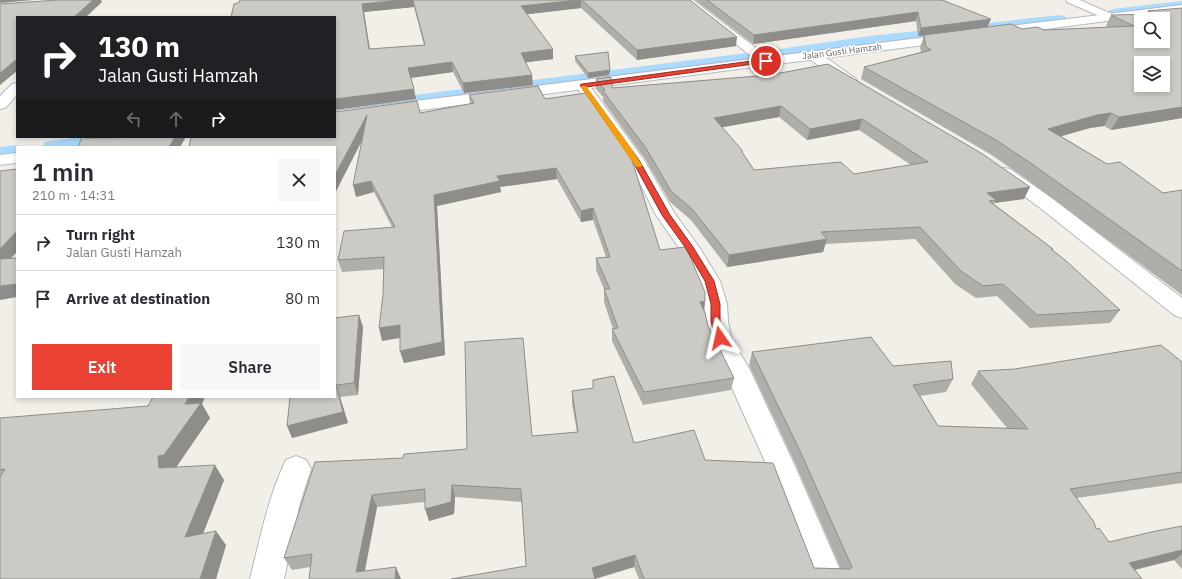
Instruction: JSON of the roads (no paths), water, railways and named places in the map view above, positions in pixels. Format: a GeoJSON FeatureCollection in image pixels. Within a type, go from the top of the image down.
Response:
{"type":"FeatureCollection","features":[{"type":"Feature","properties":{"kind":"street"},"geometry":{"type":"LineString","coordinates":[[686,0],[766,61]]}},
{"type":"Feature","properties":{"kind":"street"},"geometry":{"type":"LineString","coordinates":[[1071,0],[1110,18]]}},
{"type":"Feature","properties":{"kind":"street"},"geometry":{"type":"LineString","coordinates":[[977,34],[1182,8]]}},
{"type":"Feature","properties":{"kind":"street","name":"Jalan Gusti Hamzah"},"geometry":{"type":"LineString","coordinates":[[336,116],[961,36]]}},
{"type":"Feature","properties":{"kind":"street"},"geometry":{"type":"LineString","coordinates":[[813,55],[836,72],[867,91]]}},
{"type":"Feature","properties":{"kind":"street"},"geometry":{"type":"LineString","coordinates":[[582,85],[636,160],[666,215],[689,247],[709,281],[716,304],[716,321],[720,338],[737,370],[780,464],[827,579]]}},
{"type":"Feature","properties":{"kind":"street"},"geometry":{"type":"LineString","coordinates":[[0,105],[16,88]]}},
{"type":"Feature","properties":{"kind":"street"},"geometry":{"type":"LineString","coordinates":[[0,160],[16,158]]}},
{"type":"Feature","properties":{"kind":"street"},"geometry":{"type":"LineString","coordinates":[[989,163],[1046,203],[1182,310]]}},
{"type":"Feature","properties":{"kind":"street"},"geometry":{"type":"LineString","coordinates":[[267,579],[285,503],[296,469]]}},
{"type":"Feature","properties":{"kind":"waterway"},"geometry":{"type":"LineString","coordinates":[[1113,14],[1182,5]]}},
{"type":"Feature","properties":{"kind":"waterway"},"geometry":{"type":"LineString","coordinates":[[772,55],[870,41],[1060,20]]}},
{"type":"Feature","properties":{"kind":"waterway"},"geometry":{"type":"LineString","coordinates":[[336,111],[747,58]]}},
{"type":"Feature","properties":{"kind":"waterway"},"geometry":{"type":"LineString","coordinates":[[61,146],[124,138]]}},
{"type":"Feature","properties":{"kind":"waterway"},"geometry":{"type":"LineString","coordinates":[[0,154],[16,152]]}}]}
